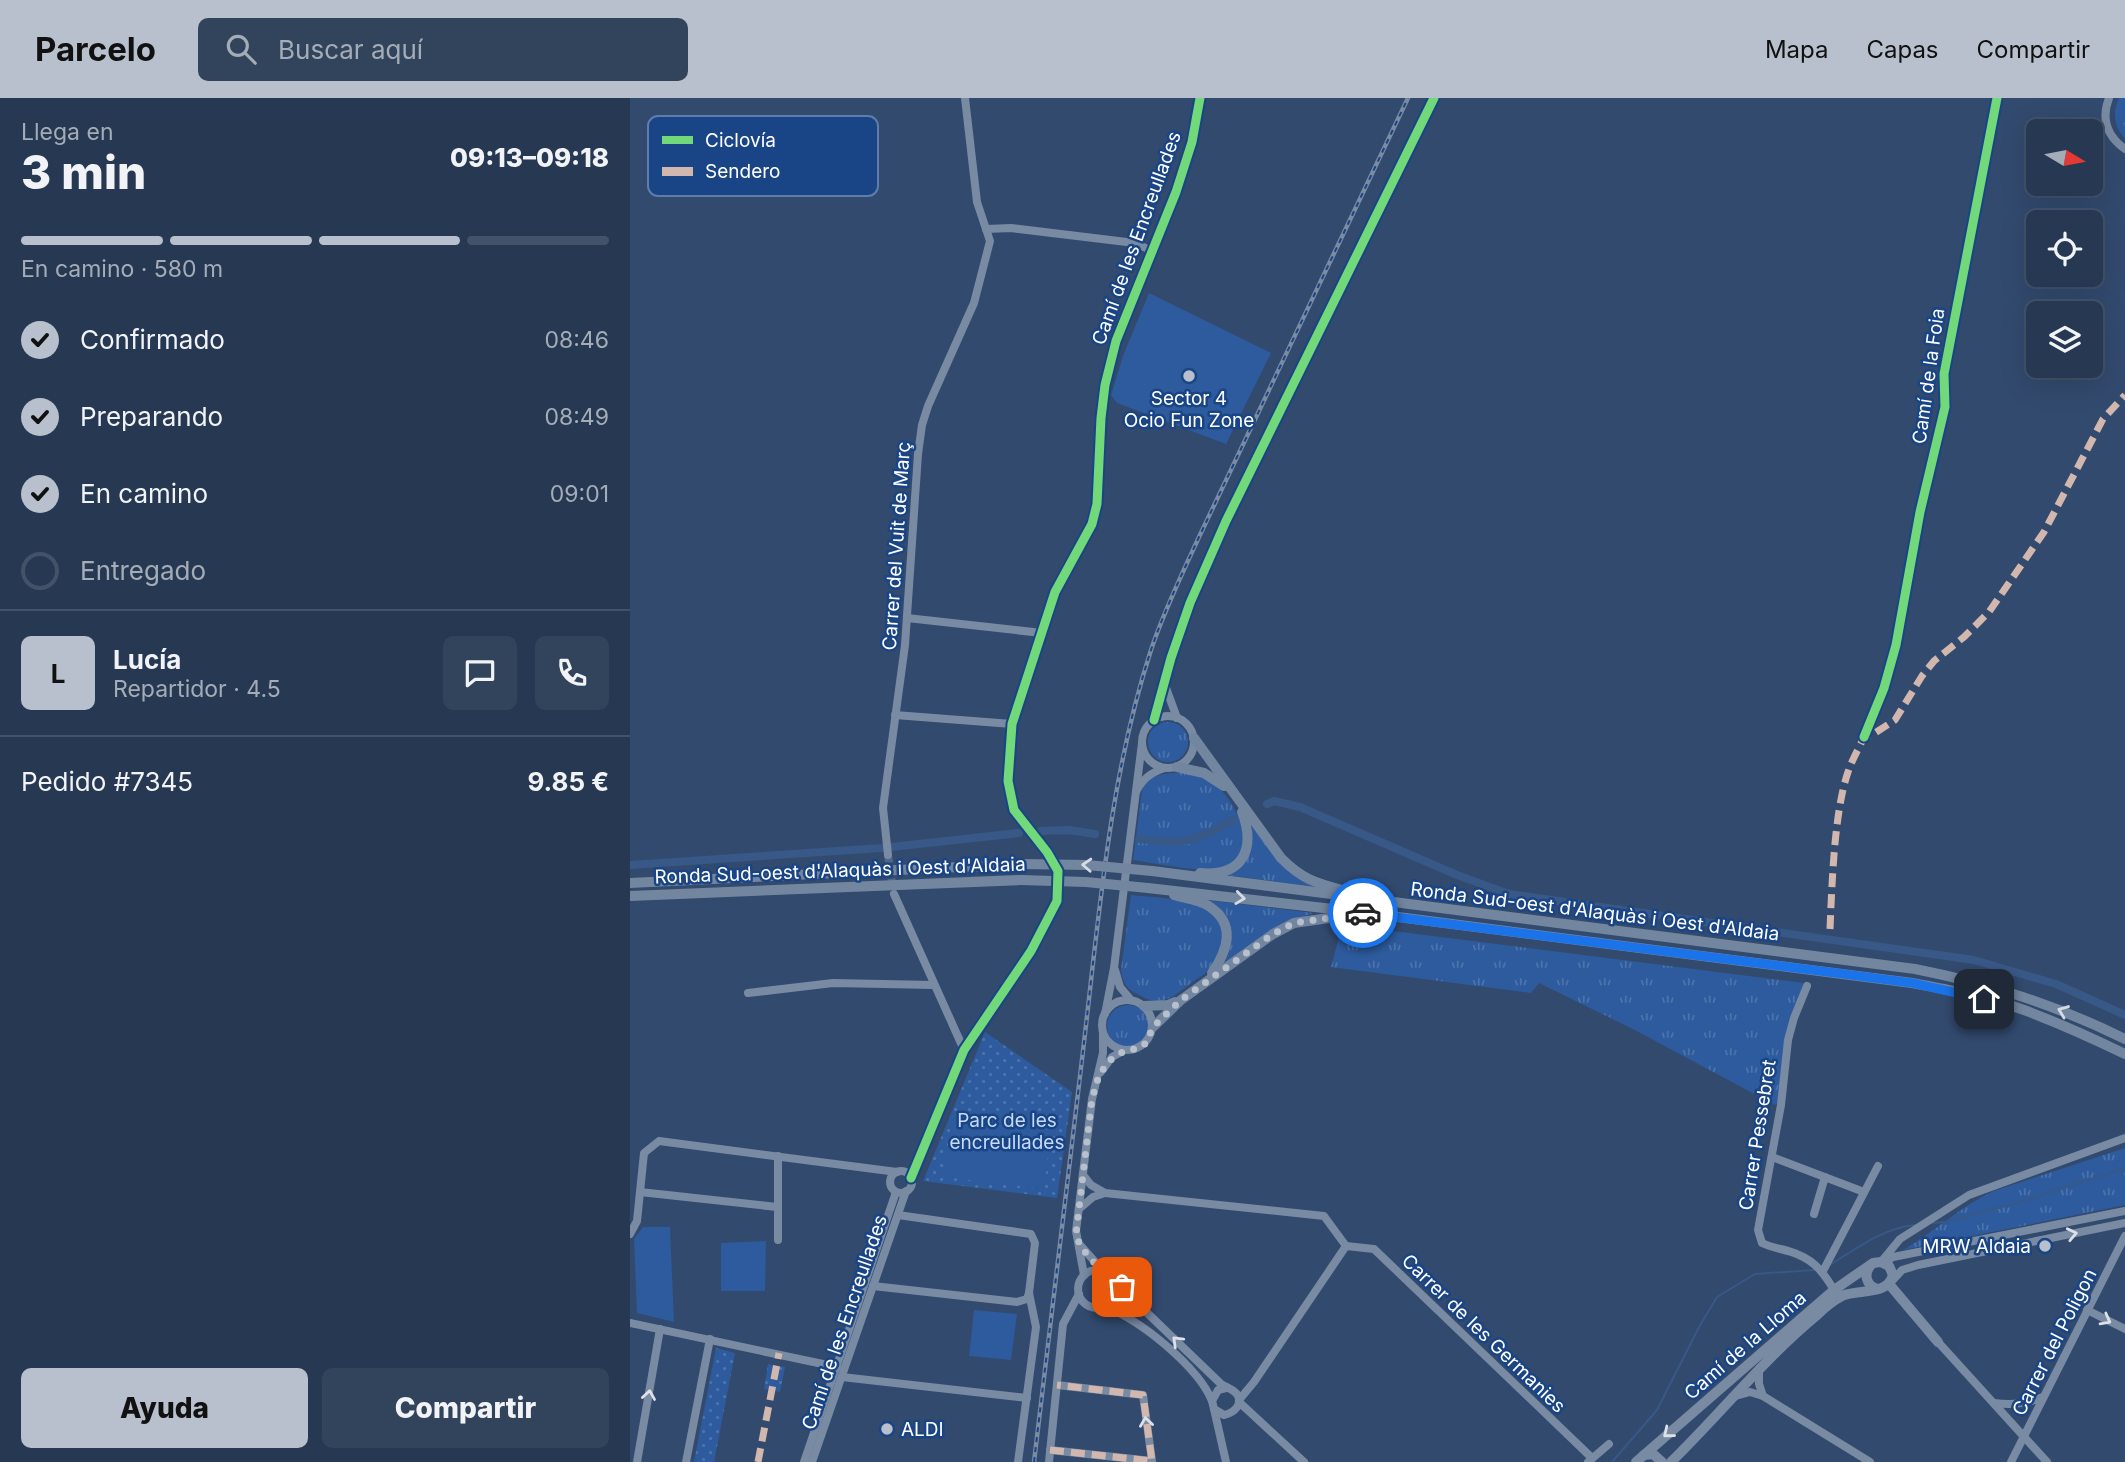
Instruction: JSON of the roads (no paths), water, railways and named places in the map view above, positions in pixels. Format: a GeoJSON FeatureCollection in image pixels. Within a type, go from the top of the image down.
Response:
{"type":"FeatureCollection","features":[{"type":"Feature","properties":{"kind":"main road"},"geometry":{"type":"LineString","coordinates":[[1194,738],[1239,803],[1281,858],[1297,874],[1360,899]]}},
{"type":"Feature","properties":{"kind":"main road"},"geometry":{"type":"LineString","coordinates":[[1171,768],[1204,773],[1231,792]]}},
{"type":"Feature","properties":{"kind":"main road"},"geometry":{"type":"LineString","coordinates":[[1152,872],[1167,870],[1214,873],[1225,871],[1238,863],[1247,850],[1249,836],[1239,803]]}},
{"type":"Feature","properties":{"kind":"main road","name":"Ronda Sud-oest d'Alaquàs i Oest d'Aldaia"},"geometry":{"type":"LineString","coordinates":[[630,883],[1021,864],[1087,865],[1916,970],[1968,980],[2026,996],[2082,1018],[2125,1039]]}},
{"type":"Feature","properties":{"kind":"main road","name":"Ronda Sud-oest d'Alaquàs i Oest d'Aldaia"},"geometry":{"type":"LineString","coordinates":[[630,896],[1021,880],[1148,888],[1359,912],[1912,983],[1965,993],[2022,1010],[2075,1030],[2125,1054]]}},
{"type":"Feature","properties":{"kind":"main road"},"geometry":{"type":"LineString","coordinates":[[1148,888],[1206,905],[1221,919],[1227,932],[1226,950],[1207,980]]}},
{"type":"Feature","properties":{"kind":"main road"},"geometry":{"type":"LineString","coordinates":[[1153,1027],[1181,1000],[1273,934],[1294,923],[1359,912]]}},
{"type":"Feature","properties":{"kind":"main road"},"geometry":{"type":"LineString","coordinates":[[1144,1006],[1168,1005],[1181,1000]]}},
{"type":"Feature","properties":{"kind":"street","name":"Carrer del Vuit de Març"},"geometry":{"type":"LineString","coordinates":[[888,855],[883,808],[907,618],[922,425],[974,303],[990,241],[977,202],[965,98]]}},
{"type":"Feature","properties":{"kind":"street","name":"Camí de les Encreullades"},"geometry":{"type":"LineString","coordinates":[[911,1178],[916,1160],[964,1050],[1033,948],[1057,901],[1058,871],[1047,852],[1014,810],[1009,781],[1012,724],[1055,592],[1092,524],[1097,504],[1105,385],[1116,341],[1176,192],[1192,142],[1200,98]]}},
{"type":"Feature","properties":{"kind":"street"},"geometry":{"type":"LineString","coordinates":[[1154,720],[1190,603],[1226,521],[1434,98]]}},
{"type":"Feature","properties":{"kind":"street","name":"Camí de la Foia"},"geometry":{"type":"LineString","coordinates":[[1864,737],[1884,688],[1896,645],[1920,512],[1945,407],[1944,374],[1997,98]]}},
{"type":"Feature","properties":{"kind":"street"},"geometry":{"type":"LineString","coordinates":[[2102,98],[2106,107],[2108,131],[2125,149]]}},
{"type":"Feature","properties":{"kind":"street"},"geometry":{"type":"LineString","coordinates":[[2106,107],[2109,98]]}},
{"type":"Feature","properties":{"kind":"street"},"geometry":{"type":"LineString","coordinates":[[986,229],[1011,228],[1135,243],[1152,251]]}},
{"type":"Feature","properties":{"kind":"street"},"geometry":{"type":"LineString","coordinates":[[907,618],[1042,633]]}},
{"type":"Feature","properties":{"kind":"street"},"geometry":{"type":"LineString","coordinates":[[1166,678],[1167,695],[1177,718]]}},
{"type":"Feature","properties":{"kind":"street"},"geometry":{"type":"LineString","coordinates":[[895,715],[1012,724]]}},
{"type":"Feature","properties":{"kind":"street"},"geometry":{"type":"LineString","coordinates":[[1084,1275],[1076,1234],[1092,1099],[1099,1075],[1102,1027],[1114,968],[1134,798],[1142,743],[1145,730],[1154,720],[1161,717],[1177,718],[1189,726],[1194,738],[1189,759],[1151,774],[1143,780],[1134,798]]}},
{"type":"Feature","properties":{"kind":"street"},"geometry":{"type":"LineString","coordinates":[[1142,743],[1149,760],[1171,768]]}},
{"type":"Feature","properties":{"kind":"street"},"geometry":{"type":"LineString","coordinates":[[894,894],[964,1050]]}},
{"type":"Feature","properties":{"kind":"street"},"geometry":{"type":"LineString","coordinates":[[1099,1075],[1112,1057],[1140,1048],[1146,1043],[1153,1027],[1149,1012],[1144,1006],[1131,1000],[1120,987],[1114,968]]}},
{"type":"Feature","properties":{"kind":"street"},"geometry":{"type":"LineString","coordinates":[[748,993],[834,983],[934,985]]}},
{"type":"Feature","properties":{"kind":"street","name":"Carrer Pessebret"},"geometry":{"type":"LineString","coordinates":[[1807,986],[1788,1040],[1772,1157],[1758,1230],[1762,1243],[1775,1250],[1799,1254],[1823,1271],[1834,1290]]}},
{"type":"Feature","properties":{"kind":"street"},"geometry":{"type":"LineString","coordinates":[[1105,1014],[1116,1002],[1131,1000]]}},
{"type":"Feature","properties":{"kind":"street"},"geometry":{"type":"LineString","coordinates":[[1103,1034],[1111,1045],[1124,1051]]}},
{"type":"Feature","properties":{"kind":"street","name":"Camí de la Lloma"},"geometry":{"type":"LineString","coordinates":[[1879,1263],[1900,1239],[1969,1195],[2125,1139]]}},
{"type":"Feature","properties":{"kind":"street"},"geometry":{"type":"LineString","coordinates":[[630,1234],[637,1221],[644,1153],[659,1141],[778,1156],[877,1169],[899,1172],[907,1173],[911,1178],[911,1186],[906,1191],[893,1189],[877,1169]]}},
{"type":"Feature","properties":{"kind":"street"},"geometry":{"type":"LineString","coordinates":[[778,1156],[778,1240]]}},
{"type":"Feature","properties":{"kind":"street"},"geometry":{"type":"LineString","coordinates":[[1772,1157],[1864,1192]]}},
{"type":"Feature","properties":{"kind":"street"},"geometry":{"type":"LineString","coordinates":[[893,1189],[890,1180],[916,1160]]}},
{"type":"Feature","properties":{"kind":"street"},"geometry":{"type":"LineString","coordinates":[[1823,1271],[1878,1166]]}},
{"type":"Feature","properties":{"kind":"street"},"geometry":{"type":"LineString","coordinates":[[1083,1175],[1091,1185],[1105,1193],[1324,1216],[1346,1246],[1239,1401],[1219,1435]]}},
{"type":"Feature","properties":{"kind":"street"},"geometry":{"type":"LineString","coordinates":[[1814,1214],[1825,1177]]}},
{"type":"Feature","properties":{"kind":"street","name":"Camí de les Encreullades"},"geometry":{"type":"LineString","coordinates":[[804,1462],[893,1189]]}},
{"type":"Feature","properties":{"kind":"street","name":"Camí de les Encreullades"},"geometry":{"type":"LineString","coordinates":[[812,1462],[906,1191]]}},
{"type":"Feature","properties":{"kind":"street"},"geometry":{"type":"LineString","coordinates":[[640,1192],[777,1207]]}},
{"type":"Feature","properties":{"kind":"street"},"geometry":{"type":"LineString","coordinates":[[1079,1209],[1093,1197],[1105,1193]]}},
{"type":"Feature","properties":{"kind":"street","name":"Camí de la Lloma"},"geometry":{"type":"LineString","coordinates":[[1637,1460],[1834,1290],[1879,1263],[1893,1257],[2125,1211]]}},
{"type":"Feature","properties":{"kind":"street"},"geometry":{"type":"LineString","coordinates":[[873,1286],[1017,1302],[1027,1299],[1035,1244],[1031,1234],[898,1215]]}},
{"type":"Feature","properties":{"kind":"street","name":"Camí de la Lloma"},"geometry":{"type":"LineString","coordinates":[[1671,1462],[1792,1336],[1842,1296],[1887,1284],[1902,1270],[1918,1265],[2125,1223]]}},
{"type":"Feature","properties":{"kind":"street","name":"Carrer del Poligon"},"geometry":{"type":"LineString","coordinates":[[2011,1462],[2125,1236]]}},
{"type":"Feature","properties":{"kind":"street"},"geometry":{"type":"LineString","coordinates":[[1078,1243],[1104,1272],[1304,1462]]}},
{"type":"Feature","properties":{"kind":"street","name":"Carrer de les Germanies"},"geometry":{"type":"LineString","coordinates":[[1346,1246],[1374,1250],[1590,1460]]}},
{"type":"Feature","properties":{"kind":"street"},"geometry":{"type":"LineString","coordinates":[[1887,1284],[1891,1269],[1879,1263],[1867,1271],[1867,1280],[1871,1286],[1887,1284],[1900,1265],[1917,1253]]}},
{"type":"Feature","properties":{"kind":"street"},"geometry":{"type":"LineString","coordinates":[[1049,1462],[1064,1322],[1079,1294],[1079,1284],[1084,1275],[1096,1270],[1104,1272]]}},
{"type":"Feature","properties":{"kind":"street"},"geometry":{"type":"LineString","coordinates":[[1104,1307],[1115,1296],[1114,1281]]}},
{"type":"Feature","properties":{"kind":"street"},"geometry":{"type":"LineString","coordinates":[[1887,1284],[2047,1462]]}},
{"type":"Feature","properties":{"kind":"street"},"geometry":{"type":"LineString","coordinates":[[1018,1462],[1035,1326],[1029,1293]]}},
{"type":"Feature","properties":{"kind":"street"},"geometry":{"type":"LineString","coordinates":[[1079,1294],[1083,1301],[1091,1306]]}},
{"type":"Feature","properties":{"kind":"street"},"geometry":{"type":"LineString","coordinates":[[1064,1322],[1076,1312],[1091,1306],[1104,1307],[1128,1316],[1186,1363],[1201,1380],[1220,1414],[1255,1415]]}},
{"type":"Feature","properties":{"kind":"street"},"geometry":{"type":"LineString","coordinates":[[2087,1310],[2125,1329]]}},
{"type":"Feature","properties":{"kind":"street"},"geometry":{"type":"LineString","coordinates":[[630,1323],[837,1367]]}},
{"type":"Feature","properties":{"kind":"street"},"geometry":{"type":"LineString","coordinates":[[637,1462],[660,1329]]}},
{"type":"Feature","properties":{"kind":"street"},"geometry":{"type":"LineString","coordinates":[[686,1462],[710,1339]]}},
{"type":"Feature","properties":{"kind":"street"},"geometry":{"type":"LineString","coordinates":[[1759,1369],[1759,1384],[1763,1396]]}},
{"type":"Feature","properties":{"kind":"street"},"geometry":{"type":"LineString","coordinates":[[842,1377],[1027,1398]]}},
{"type":"Feature","properties":{"kind":"street"},"geometry":{"type":"LineString","coordinates":[[1226,1462],[1213,1405],[1215,1393],[1253,1383]]}},
{"type":"Feature","properties":{"kind":"street"},"geometry":{"type":"LineString","coordinates":[[1253,1383],[1251,1404],[1255,1415]]}},
{"type":"Feature","properties":{"kind":"street"},"geometry":{"type":"LineString","coordinates":[[1050,1450],[1152,1461],[1143,1395],[1057,1385]]}},
{"type":"Feature","properties":{"kind":"street"},"geometry":{"type":"LineString","coordinates":[[1732,1397],[1751,1392],[1763,1396],[1870,1462]]}},
{"type":"Feature","properties":{"kind":"street"},"geometry":{"type":"LineString","coordinates":[[1994,1403],[2027,1403],[2043,1397]]}},
{"type":"Feature","properties":{"kind":"street"},"geometry":{"type":"LineString","coordinates":[[1590,1460],[1609,1444]]}},
{"type":"Feature","properties":{"kind":"street"},"geometry":{"type":"LineString","coordinates":[[1637,1460],[1653,1454],[1662,1462]]}},
{"type":"Feature","properties":{"kind":"waterway"},"geometry":{"type":"LineString","coordinates":[[1267,804],[1274,801],[1300,807],[1457,875],[1509,894],[1974,960],[2056,984],[2125,1015]]}},
{"type":"Feature","properties":{"kind":"waterway"},"geometry":{"type":"LineString","coordinates":[[1139,839],[1168,842],[1188,840],[1233,820]]}},
{"type":"Feature","properties":{"kind":"waterway"},"geometry":{"type":"LineString","coordinates":[[1041,831],[1068,830],[1095,834]]}},
{"type":"Feature","properties":{"kind":"waterway"},"geometry":{"type":"LineString","coordinates":[[630,865],[882,848],[1019,833]]}},
{"type":"Feature","properties":{"kind":"waterway"},"geometry":{"type":"LineString","coordinates":[[1931,1223],[1946,1222],[2024,1201],[2125,1168]]}},
{"type":"Feature","properties":{"kind":"waterway"},"geometry":{"type":"LineString","coordinates":[[1830,1265],[1881,1234],[1915,1225]]}},
{"type":"Feature","properties":{"kind":"waterway"},"geometry":{"type":"LineString","coordinates":[[1612,1462],[1657,1410],[1717,1297],[1755,1274],[1814,1270]]}},
{"type":"Feature","properties":{"kind":"tunnel"},"geometry":{"type":"LineString","coordinates":[[888,855],[893,888]]}},
{"type":"Feature","properties":{"kind":"railway"},"geometry":{"type":"LineString","coordinates":[[1034,1462],[1100,899],[1115,798],[1137,699],[1167,607],[1408,98]]}},
{"type":"Feature","properties":{"kind":"place","name":"Sector 4 Ocio Fun Zone"},"geometry":{"type":"Point","coordinates":[1189,376]}},
{"type":"Feature","properties":{"kind":"place","name":"MRW Aldaia"},"geometry":{"type":"Point","coordinates":[2045,1246]}},
{"type":"Feature","properties":{"kind":"place","name":"ALDI"},"geometry":{"type":"Point","coordinates":[887,1429]}},
{"type":"Feature","properties":{"kind":"park label","name":"Parc de les encreullades"},"geometry":{"type":"Point","coordinates":[1007,1131]}}]}
